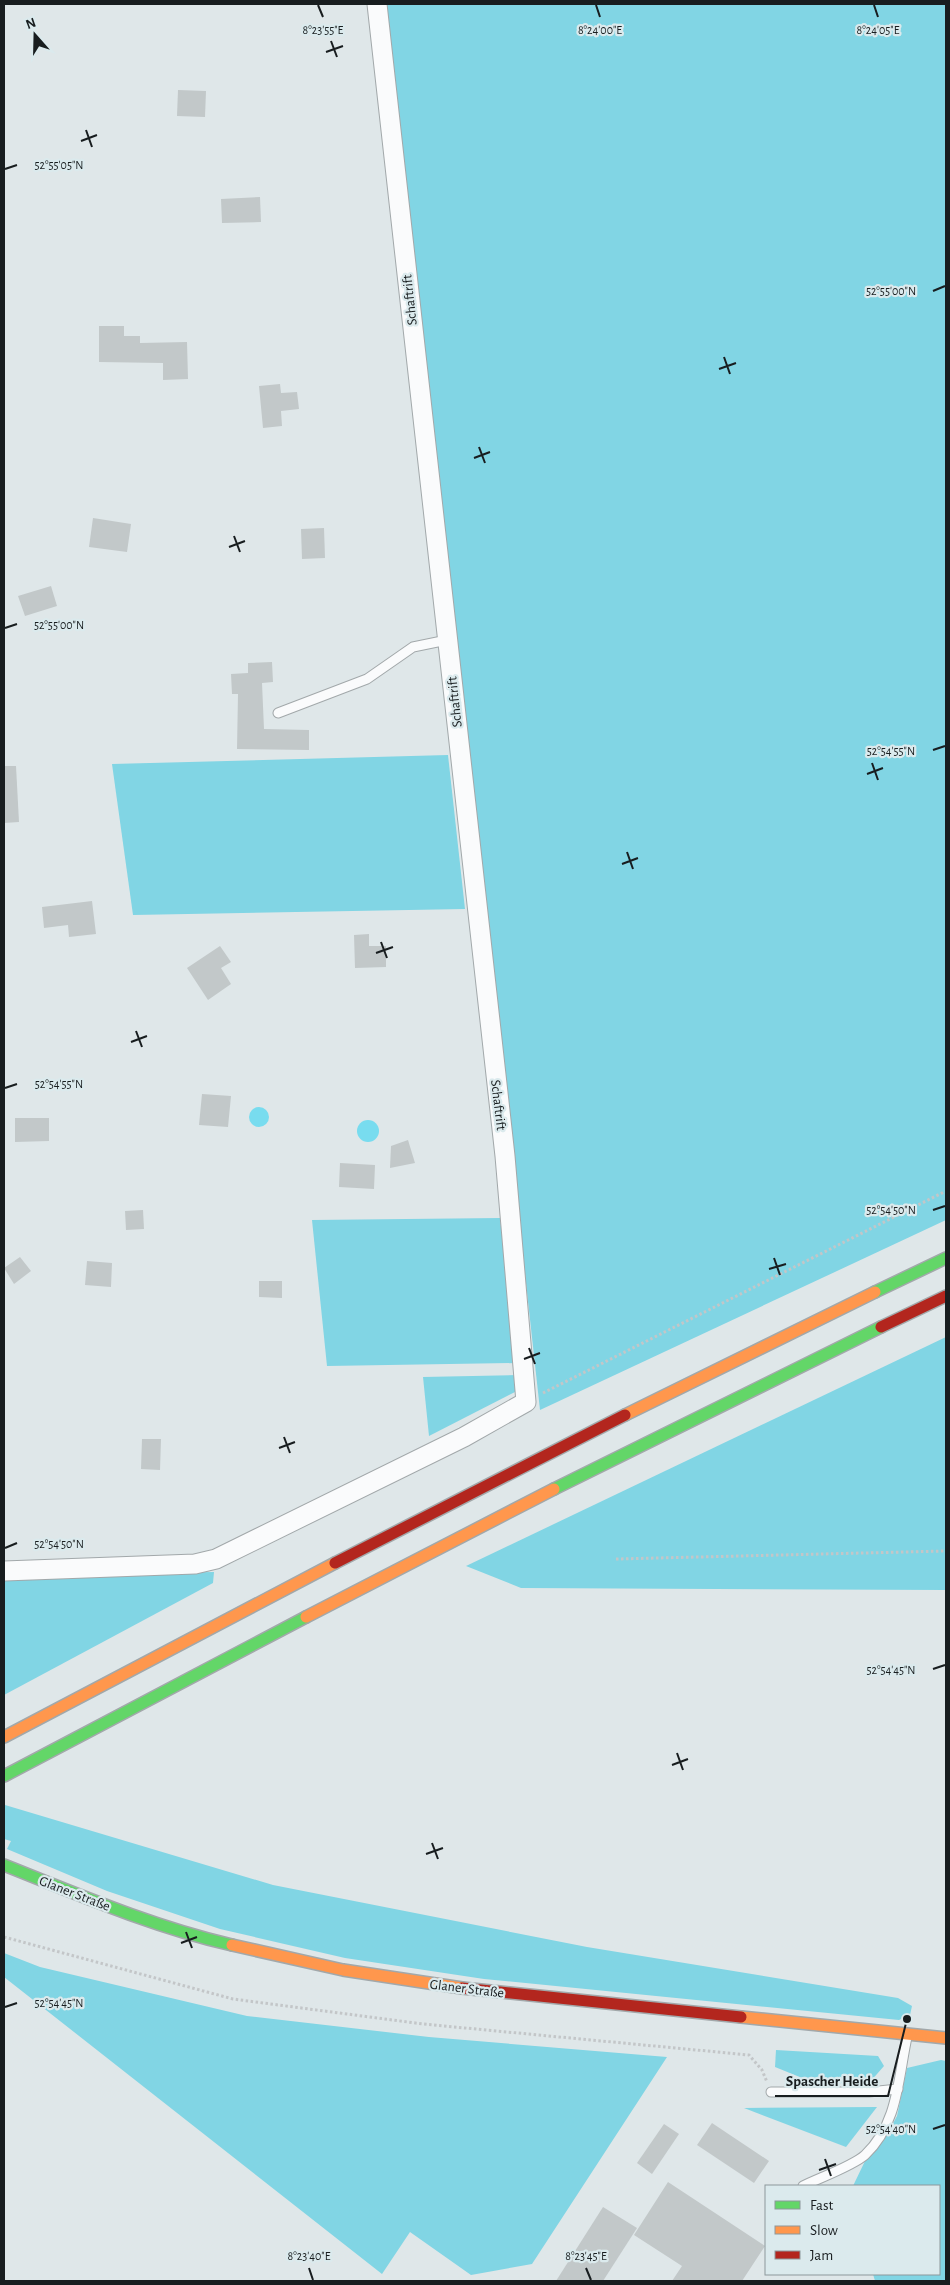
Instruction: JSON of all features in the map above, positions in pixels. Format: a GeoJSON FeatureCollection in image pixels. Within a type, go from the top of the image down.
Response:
{"type":"FeatureCollection","features":[{"type":"Feature","properties":{"kind":"main road"},"geometry":{"type":"LineString","coordinates":[[4,1737],[295,1581],[756,1349],[946,1258]]}},
{"type":"Feature","properties":{"kind":"main road"},"geometry":{"type":"LineString","coordinates":[[4,1776],[300,1618],[771,1380],[946,1296]]}},
{"type":"Feature","properties":{"kind":"main road","name":"Glaner Straße"},"geometry":{"type":"LineString","coordinates":[[4,1865],[97,1902],[201,1938],[342,1970],[480,1990],[946,2038]]}},
{"type":"Feature","properties":{"kind":"street","name":"Schaftrift"},"geometry":{"type":"LineString","coordinates":[[377,4],[505,1156],[526,1402]]}},
{"type":"Feature","properties":{"kind":"street"},"geometry":{"type":"LineString","coordinates":[[4,1570],[195,1564],[216,1559],[464,1437],[526,1402]]}},
{"type":"Feature","properties":{"kind":"lane"},"geometry":{"type":"LineString","coordinates":[[278,713],[367,679],[413,647],[447,640]]}},
{"type":"Feature","properties":{"kind":"lane"},"geometry":{"type":"LineString","coordinates":[[805,2185],[864,2156],[881,2136],[894,2111],[908,2034]]}},
{"type":"Feature","properties":{"kind":"lane"},"geometry":{"type":"LineString","coordinates":[[772,2092],[869,2092],[898,2089]]}},
{"type":"Feature","properties":{"kind":"path"},"geometry":{"type":"LineString","coordinates":[[526,1402],[946,1191]]}},
{"type":"Feature","properties":{"kind":"path"},"geometry":{"type":"LineString","coordinates":[[616,1559],[946,1551]]}},
{"type":"Feature","properties":{"kind":"path"},"geometry":{"type":"LineString","coordinates":[[4,1937],[233,1999],[423,2024],[749,2055],[762,2070],[772,2092]]}},
{"type":"Feature","properties":{"kind":"shaded area"},"geometry":{"type":"Polygon","coordinates":[[[385,4],[946,4],[946,1220],[540,1410],[385,4]]]}},
{"type":"Feature","properties":{"kind":"shaded area"},"geometry":{"type":"Polygon","coordinates":[[[448,755],[465,909],[133,915],[112,764],[448,755]]]}},
{"type":"Feature","properties":{"kind":"shaded area"},"geometry":{"type":"Polygon","coordinates":[[[259,1107],[266,1110],[269,1117],[266,1124],[259,1127],[252,1124],[249,1117],[252,1110],[259,1107]]]}},
{"type":"Feature","properties":{"kind":"shaded area"},"geometry":{"type":"Polygon","coordinates":[[[368,1120],[378,1127],[379,1131],[372,1141],[368,1142],[358,1135],[357,1131],[364,1121],[368,1120]]]}},
{"type":"Feature","properties":{"kind":"shaded area"},"geometry":{"type":"Polygon","coordinates":[[[500,1218],[516,1363],[327,1366],[312,1220],[500,1218]]]}},
{"type":"Feature","properties":{"kind":"shaded area"},"geometry":{"type":"Polygon","coordinates":[[[946,1337],[946,1590],[521,1588],[466,1566],[946,1337]]]}},
{"type":"Feature","properties":{"kind":"shaded area"},"geometry":{"type":"Polygon","coordinates":[[[517,1375],[519,1390],[429,1436],[423,1377],[517,1375]]]}},
{"type":"Feature","properties":{"kind":"shaded area"},"geometry":{"type":"Polygon","coordinates":[[[214,1572],[213,1583],[4,1695],[4,1576],[214,1572]]]}},
{"type":"Feature","properties":{"kind":"shaded area"},"geometry":{"type":"Polygon","coordinates":[[[5,1805],[273,1885],[587,1947],[898,1998],[912,2006],[910,2015],[899,2020],[484,1979],[345,1958],[220,1929],[107,1891],[7,1849],[11,1841],[4,1839],[5,1805]]]}},
{"type":"Feature","properties":{"kind":"shaded area"},"geometry":{"type":"Polygon","coordinates":[[[4,1953],[40,1967],[247,2016],[429,2037],[667,2057],[532,2264],[471,2275],[410,2232],[382,2274],[4,1977],[4,1953]]]}},
{"type":"Feature","properties":{"kind":"shaded area"},"geometry":{"type":"Polygon","coordinates":[[[776,2050],[878,2056],[884,2066],[870,2082],[817,2084],[775,2067],[776,2050]]]}},
{"type":"Feature","properties":{"kind":"shaded area"},"geometry":{"type":"Polygon","coordinates":[[[941,2060],[946,2061],[946,2281],[875,2281],[873,2275],[940,2275],[940,2185],[853,2185],[865,2161],[884,2140],[897,2116],[907,2068],[941,2060]]]}},
{"type":"Feature","properties":{"kind":"shaded area"},"geometry":{"type":"Polygon","coordinates":[[[877,2107],[846,2147],[744,2108],[877,2107]]]}},
{"type":"Feature","properties":{"kind":"building"},"geometry":{"type":"Polygon","coordinates":[[[178,90],[206,91],[205,117],[177,116],[178,90]]]}},
{"type":"Feature","properties":{"kind":"building"},"geometry":{"type":"Polygon","coordinates":[[[260,197],[261,222],[222,223],[221,199],[260,197]]]}},
{"type":"Feature","properties":{"kind":"building"},"geometry":{"type":"Polygon","coordinates":[[[99,326],[124,326],[124,336],[140,336],[140,343],[187,342],[188,379],[163,380],[163,363],[99,362],[99,326]]]}},
{"type":"Feature","properties":{"kind":"building"},"geometry":{"type":"Polygon","coordinates":[[[280,384],[281,393],[297,392],[299,409],[281,411],[282,426],[263,428],[259,386],[280,384]]]}},
{"type":"Feature","properties":{"kind":"building"},"geometry":{"type":"Polygon","coordinates":[[[93,518],[131,524],[127,552],[89,547],[93,518]]]}},
{"type":"Feature","properties":{"kind":"building"},"geometry":{"type":"Polygon","coordinates":[[[324,528],[325,558],[302,559],[301,529],[324,528]]]}},
{"type":"Feature","properties":{"kind":"building"},"geometry":{"type":"Polygon","coordinates":[[[51,586],[57,606],[25,616],[18,596],[51,586]]]}},
{"type":"Feature","properties":{"kind":"building"},"geometry":{"type":"Polygon","coordinates":[[[272,662],[273,682],[262,683],[264,729],[309,730],[309,750],[237,749],[238,694],[232,694],[231,674],[248,673],[248,663],[272,662]]]}},
{"type":"Feature","properties":{"kind":"building"},"geometry":{"type":"Polygon","coordinates":[[[4,766],[16,766],[19,822],[4,823],[4,766]]]}},
{"type":"Feature","properties":{"kind":"building"},"geometry":{"type":"Polygon","coordinates":[[[92,901],[96,934],[69,937],[68,925],[44,928],[42,907],[92,901]]]}},
{"type":"Feature","properties":{"kind":"building"},"geometry":{"type":"Polygon","coordinates":[[[369,934],[369,946],[386,946],[386,967],[355,968],[354,935],[369,934]]]}},
{"type":"Feature","properties":{"kind":"building"},"geometry":{"type":"Polygon","coordinates":[[[220,946],[231,962],[221,968],[231,984],[208,1000],[187,968],[220,946]]]}},
{"type":"Feature","properties":{"kind":"building"},"geometry":{"type":"Polygon","coordinates":[[[202,1094],[231,1096],[228,1127],[199,1125],[202,1094]]]}},
{"type":"Feature","properties":{"kind":"building"},"geometry":{"type":"Polygon","coordinates":[[[15,1118],[49,1118],[49,1141],[15,1142],[15,1118]]]}},
{"type":"Feature","properties":{"kind":"building"},"geometry":{"type":"Polygon","coordinates":[[[408,1140],[415,1163],[390,1168],[391,1146],[408,1140]]]}},
{"type":"Feature","properties":{"kind":"building"},"geometry":{"type":"Polygon","coordinates":[[[340,1163],[375,1165],[374,1189],[339,1187],[340,1163]]]}},
{"type":"Feature","properties":{"kind":"building"},"geometry":{"type":"Polygon","coordinates":[[[143,1210],[144,1229],[126,1230],[125,1211],[143,1210]]]}},
{"type":"Feature","properties":{"kind":"building"},"geometry":{"type":"Polygon","coordinates":[[[20,1257],[31,1271],[14,1284],[4,1268],[20,1257]]]}},
{"type":"Feature","properties":{"kind":"building"},"geometry":{"type":"Polygon","coordinates":[[[87,1261],[112,1263],[111,1287],[85,1285],[87,1261]]]}},
{"type":"Feature","properties":{"kind":"building"},"geometry":{"type":"Polygon","coordinates":[[[259,1281],[282,1281],[282,1298],[259,1297],[259,1281]]]}},
{"type":"Feature","properties":{"kind":"building"},"geometry":{"type":"Polygon","coordinates":[[[142,1439],[161,1439],[160,1470],[141,1469],[142,1439]]]}},
{"type":"Feature","properties":{"kind":"building"},"geometry":{"type":"Polygon","coordinates":[[[712,2123],[769,2161],[754,2183],[697,2145],[712,2123]]]}},
{"type":"Feature","properties":{"kind":"building"},"geometry":{"type":"Polygon","coordinates":[[[664,2124],[679,2134],[652,2174],[637,2163],[664,2124]]]}},
{"type":"Feature","properties":{"kind":"building"},"geometry":{"type":"Polygon","coordinates":[[[668,2182],[765,2246],[742,2281],[672,2281],[682,2266],[634,2235],[668,2182]]]}},
{"type":"Feature","properties":{"kind":"building"},"geometry":{"type":"Polygon","coordinates":[[[603,2207],[637,2228],[603,2281],[556,2281],[603,2207]]]}},
{"type":"Feature","properties":{"kind":"traffic: fast"},"geometry":{"type":"LineString","coordinates":[[875,1292],[946,1258]]}},
{"type":"Feature","properties":{"kind":"traffic: fast"},"geometry":{"type":"LineString","coordinates":[[554,1489],[881,1327]]}},
{"type":"Feature","properties":{"kind":"traffic: fast"},"geometry":{"type":"LineString","coordinates":[[4,1776],[306,1617]]}},
{"type":"Feature","properties":{"kind":"traffic: fast"},"geometry":{"type":"LineString","coordinates":[[4,1865],[145,1920],[232,1945]]}},
{"type":"Feature","properties":{"kind":"traffic: slow"},"geometry":{"type":"LineString","coordinates":[[625,1415],[875,1292]]}},
{"type":"Feature","properties":{"kind":"traffic: slow"},"geometry":{"type":"LineString","coordinates":[[306,1617],[554,1489]]}},
{"type":"Feature","properties":{"kind":"traffic: slow"},"geometry":{"type":"LineString","coordinates":[[4,1737],[335,1563]]}},
{"type":"Feature","properties":{"kind":"traffic: slow"},"geometry":{"type":"LineString","coordinates":[[232,1945],[343,1970],[462,1988]]}},
{"type":"Feature","properties":{"kind":"traffic: slow"},"geometry":{"type":"LineString","coordinates":[[741,2017],[946,2038]]}},
{"type":"Feature","properties":{"kind":"traffic: jam"},"geometry":{"type":"LineString","coordinates":[[881,1327],[946,1296]]}},
{"type":"Feature","properties":{"kind":"traffic: jam"},"geometry":{"type":"LineString","coordinates":[[335,1563],[625,1415]]}},
{"type":"Feature","properties":{"kind":"traffic: jam"},"geometry":{"type":"LineString","coordinates":[[462,1988],[741,2017]]}},
{"type":"Feature","properties":{"kind":"place","name":"Spascher Heide"},"geometry":{"type":"Point","coordinates":[907,2019]}}]}
